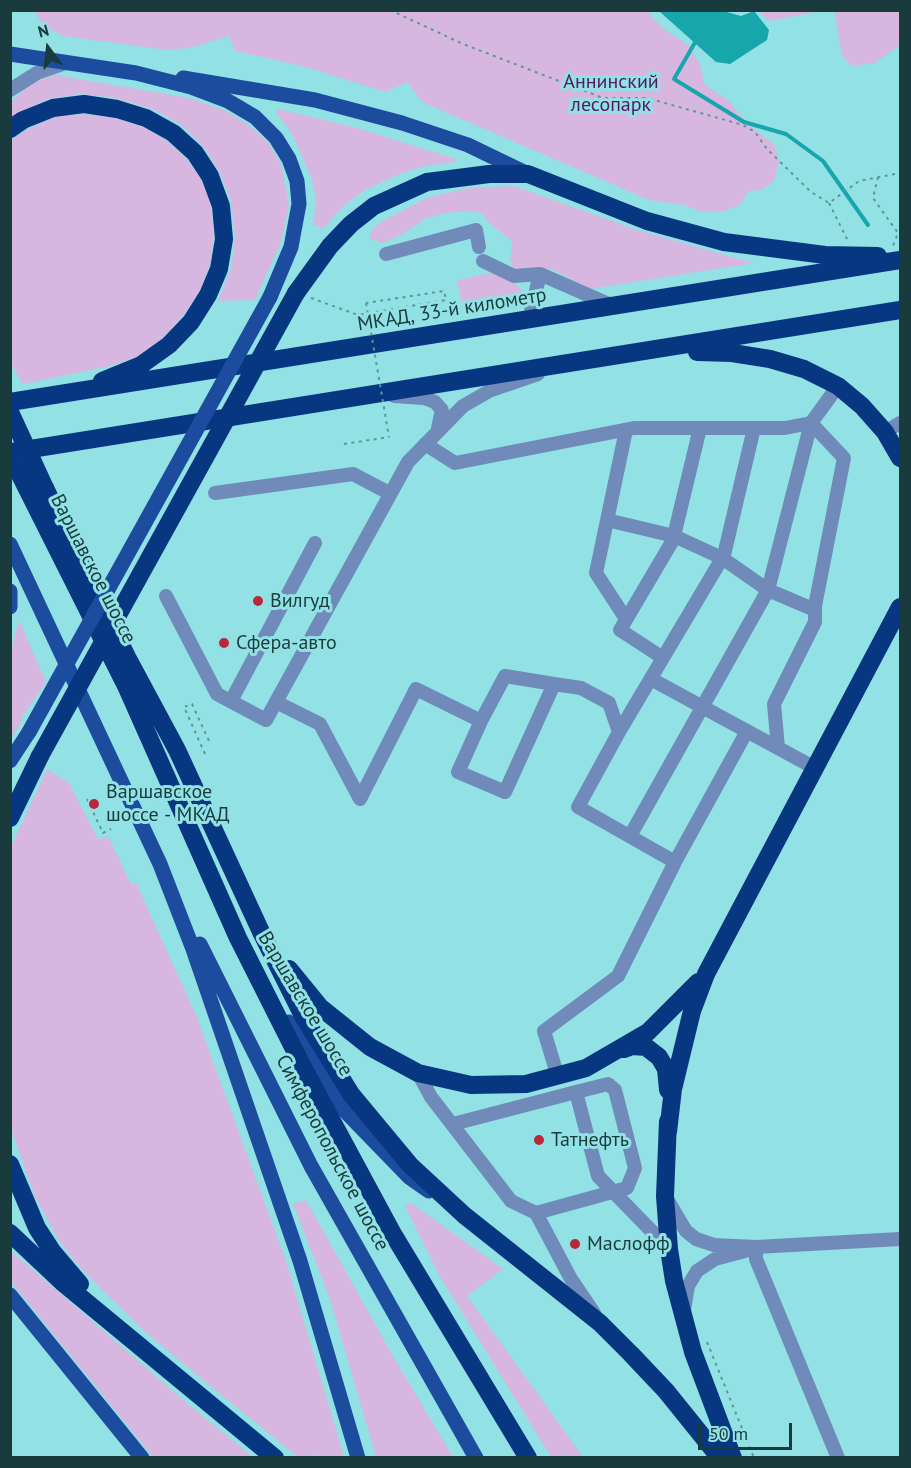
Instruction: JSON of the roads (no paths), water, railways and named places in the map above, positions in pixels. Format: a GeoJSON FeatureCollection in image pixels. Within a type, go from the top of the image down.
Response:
{"type":"FeatureCollection","features":[{"type":"Feature","properties":{"kind":"highway"},"geometry":{"type":"LineString","coordinates":[[10,129],[23,120],[53,108],[84,104],[117,109],[146,118],[173,133],[195,153],[210,176],[222,217],[224,239],[219,269],[212,287],[191,322],[169,345],[141,365],[106,380],[37,398]]}},
{"type":"Feature","properties":{"kind":"highway"},"geometry":{"type":"LineString","coordinates":[[10,818],[40,756],[296,293],[311,270],[351,224],[374,206],[427,182],[459,176],[528,174],[647,221],[724,242],[825,255],[896,256]]}},
{"type":"Feature","properties":{"kind":"highway","name":"МКАД, 33-й километр"},"geometry":{"type":"LineString","coordinates":[[10,402],[614,306],[896,256]]}},
{"type":"Feature","properties":{"kind":"highway"},"geometry":{"type":"LineString","coordinates":[[10,453],[900,310]]}},
{"type":"Feature","properties":{"kind":"highway"},"geometry":{"type":"LineString","coordinates":[[605,358],[675,351],[732,353],[770,359],[804,369],[838,386],[893,428],[900,458]]}},
{"type":"Feature","properties":{"kind":"highway"},"geometry":{"type":"LineString","coordinates":[[10,412],[36,489],[177,750],[262,934],[324,1053],[351,1094],[410,1165],[464,1215]]}},
{"type":"Feature","properties":{"kind":"highway","name":"Варшавское шоссе"},"geometry":{"type":"LineString","coordinates":[[10,453],[36,489],[238,938]]}},
{"type":"Feature","properties":{"kind":"highway"},"geometry":{"type":"LineString","coordinates":[[668,1132],[673,1089],[692,1011],[706,974],[813,767],[900,607]]}},
{"type":"Feature","properties":{"kind":"highway"},"geometry":{"type":"LineString","coordinates":[[262,934],[320,1007],[370,1047],[418,1073],[446,1081],[481,1085],[526,1084],[586,1068],[648,1032],[674,1010],[706,974]]}},
{"type":"Feature","properties":{"kind":"highway","name":"Симферопольское шоссе"},"geometry":{"type":"LineString","coordinates":[[238,938],[327,1112],[393,1234],[528,1458]]}},
{"type":"Feature","properties":{"kind":"highway"},"geometry":{"type":"LineString","coordinates":[[616,1052],[632,1046],[646,1047],[658,1057],[666,1069],[669,1083],[665,1196],[669,1249],[683,1320],[733,1458]]}},
{"type":"Feature","properties":{"kind":"highway"},"geometry":{"type":"LineString","coordinates":[[10,1164],[26,1205],[52,1251],[71,1275],[134,1339]]}},
{"type":"Feature","properties":{"kind":"highway","name":"Варшавское шоссе"},"geometry":{"type":"LineString","coordinates":[[464,1215],[600,1323],[666,1391],[720,1458]]}},
{"type":"Feature","properties":{"kind":"highway"},"geometry":{"type":"LineString","coordinates":[[10,1233],[62,1282],[134,1339],[200,1398],[275,1458]]}},
{"type":"Feature","properties":{"kind":"main road"},"geometry":{"type":"LineString","coordinates":[[10,54],[63,64],[222,82],[315,100],[402,123],[468,146],[528,174]]}},
{"type":"Feature","properties":{"kind":"main road"},"geometry":{"type":"LineString","coordinates":[[10,761],[29,732],[270,297],[285,263],[297,226],[299,204],[297,181],[289,159],[276,138],[255,117],[228,101],[190,87],[133,73]]}},
{"type":"Feature","properties":{"kind":"main road"},"geometry":{"type":"LineString","coordinates":[[10,544],[159,864],[209,995],[300,1260],[358,1458]]}},
{"type":"Feature","properties":{"kind":"main road"},"geometry":{"type":"LineString","coordinates":[[10,591],[10,607]]}},
{"type":"Feature","properties":{"kind":"main road","name":"Симферопольское шоссе"},"geometry":{"type":"LineString","coordinates":[[159,864],[311,1166],[476,1458]]}},
{"type":"Feature","properties":{"kind":"main road","name":"Варшавское шоссе"},"geometry":{"type":"LineString","coordinates":[[238,938],[344,1110],[409,1177],[464,1215]]}},
{"type":"Feature","properties":{"kind":"main road"},"geometry":{"type":"LineString","coordinates":[[10,1295],[142,1458]]}},
{"type":"Feature","properties":{"kind":"street"},"geometry":{"type":"LineString","coordinates":[[10,90],[37,73],[63,64]]}},
{"type":"Feature","properties":{"kind":"street"},"geometry":{"type":"LineString","coordinates":[[386,254],[476,230],[481,254],[514,276],[540,274],[614,306]]}},
{"type":"Feature","properties":{"kind":"street"},"geometry":{"type":"LineString","coordinates":[[529,320],[540,274]]}},
{"type":"Feature","properties":{"kind":"street"},"geometry":{"type":"LineString","coordinates":[[166,596],[217,694],[266,720],[408,462],[463,406],[491,390],[574,363]]}},
{"type":"Feature","properties":{"kind":"street"},"geometry":{"type":"LineString","coordinates":[[630,836],[768,590],[811,423],[838,386]]}},
{"type":"Feature","properties":{"kind":"street"},"geometry":{"type":"LineString","coordinates":[[348,399],[392,396],[424,398],[435,402],[442,410],[437,430]]}},
{"type":"Feature","properties":{"kind":"street"},"geometry":{"type":"LineString","coordinates":[[425,444],[455,463],[627,430],[785,428],[811,423]]}},
{"type":"Feature","properties":{"kind":"street"},"geometry":{"type":"LineString","coordinates":[[778,748],[774,704],[815,622],[814,609],[844,458],[811,423]]}},
{"type":"Feature","properties":{"kind":"street"},"geometry":{"type":"LineString","coordinates":[[663,658],[620,630],[674,536],[700,428]]}},
{"type":"Feature","properties":{"kind":"street"},"geometry":{"type":"LineString","coordinates":[[675,862],[578,807],[619,732],[722,558],[754,428]]}},
{"type":"Feature","properties":{"kind":"street"},"geometry":{"type":"LineString","coordinates":[[626,619],[596,573],[627,430]]}},
{"type":"Feature","properties":{"kind":"street"},"geometry":{"type":"LineString","coordinates":[[215,493],[353,474],[389,493]]}},
{"type":"Feature","properties":{"kind":"street"},"geometry":{"type":"LineString","coordinates":[[607,520],[674,536],[722,558],[768,590],[814,609]]}},
{"type":"Feature","properties":{"kind":"street"},"geometry":{"type":"LineString","coordinates":[[231,701],[315,543]]}},
{"type":"Feature","properties":{"kind":"street"},"geometry":{"type":"LineString","coordinates":[[554,684],[505,792],[458,772],[505,676],[581,688],[609,703],[619,732]]}},
{"type":"Feature","properties":{"kind":"street"},"geometry":{"type":"LineString","coordinates":[[651,679],[813,767]]}},
{"type":"Feature","properties":{"kind":"street"},"geometry":{"type":"LineString","coordinates":[[276,702],[321,724],[360,799],[416,689],[481,721]]}},
{"type":"Feature","properties":{"kind":"street"},"geometry":{"type":"LineString","coordinates":[[558,1077],[543,1031],[618,976],[675,862],[747,731]]}},
{"type":"Feature","properties":{"kind":"street"},"geometry":{"type":"LineString","coordinates":[[281,972],[303,1046],[327,1112]]}},
{"type":"Feature","properties":{"kind":"street"},"geometry":{"type":"LineString","coordinates":[[418,1073],[431,1097],[511,1201],[536,1213],[571,1279],[600,1323]]}},
{"type":"Feature","properties":{"kind":"street"},"geometry":{"type":"LineString","coordinates":[[453,1124],[608,1084],[615,1090],[635,1168],[627,1188],[536,1213]]}},
{"type":"Feature","properties":{"kind":"street"},"geometry":{"type":"LineString","coordinates":[[576,1092],[598,1176],[611,1192],[669,1249]]}},
{"type":"Feature","properties":{"kind":"street"},"geometry":{"type":"LineString","coordinates":[[665,1196],[679,1221],[696,1239],[714,1245],[756,1247],[900,1239]]}},
{"type":"Feature","properties":{"kind":"street"},"geometry":{"type":"LineString","coordinates":[[683,1320],[688,1286],[697,1271],[715,1259],[756,1247]]}},
{"type":"Feature","properties":{"kind":"street"},"geometry":{"type":"LineString","coordinates":[[756,1247],[756,1259],[838,1458]]}},
{"type":"Feature","properties":{"kind":"water"},"geometry":{"type":"Polygon","coordinates":[[[659,11],[723,11],[741,16],[754,11],[769,30],[767,40],[730,64],[716,62],[659,11]]]}},
{"type":"Feature","properties":{"kind":"waterway"},"geometry":{"type":"LineString","coordinates":[[697,39],[674,79],[744,122],[786,134],[823,161],[868,225]]}},
{"type":"Feature","properties":{"kind":"place","name":"Вилгуд"},"geometry":{"type":"Point","coordinates":[258,601]}},
{"type":"Feature","properties":{"kind":"place","name":"Сфера-авто"},"geometry":{"type":"Point","coordinates":[224,643]}},
{"type":"Feature","properties":{"kind":"place","name":"Варшавское шоссе - МКАД"},"geometry":{"type":"Point","coordinates":[94,804]}},
{"type":"Feature","properties":{"kind":"place","name":"Татнефть"},"geometry":{"type":"Point","coordinates":[539,1140]}},
{"type":"Feature","properties":{"kind":"place","name":"Маслофф"},"geometry":{"type":"Point","coordinates":[575,1244]}},
{"type":"Feature","properties":{"kind":"park label","name":"Аннинский лесопарк"},"geometry":{"type":"Point","coordinates":[611,94]}}]}
